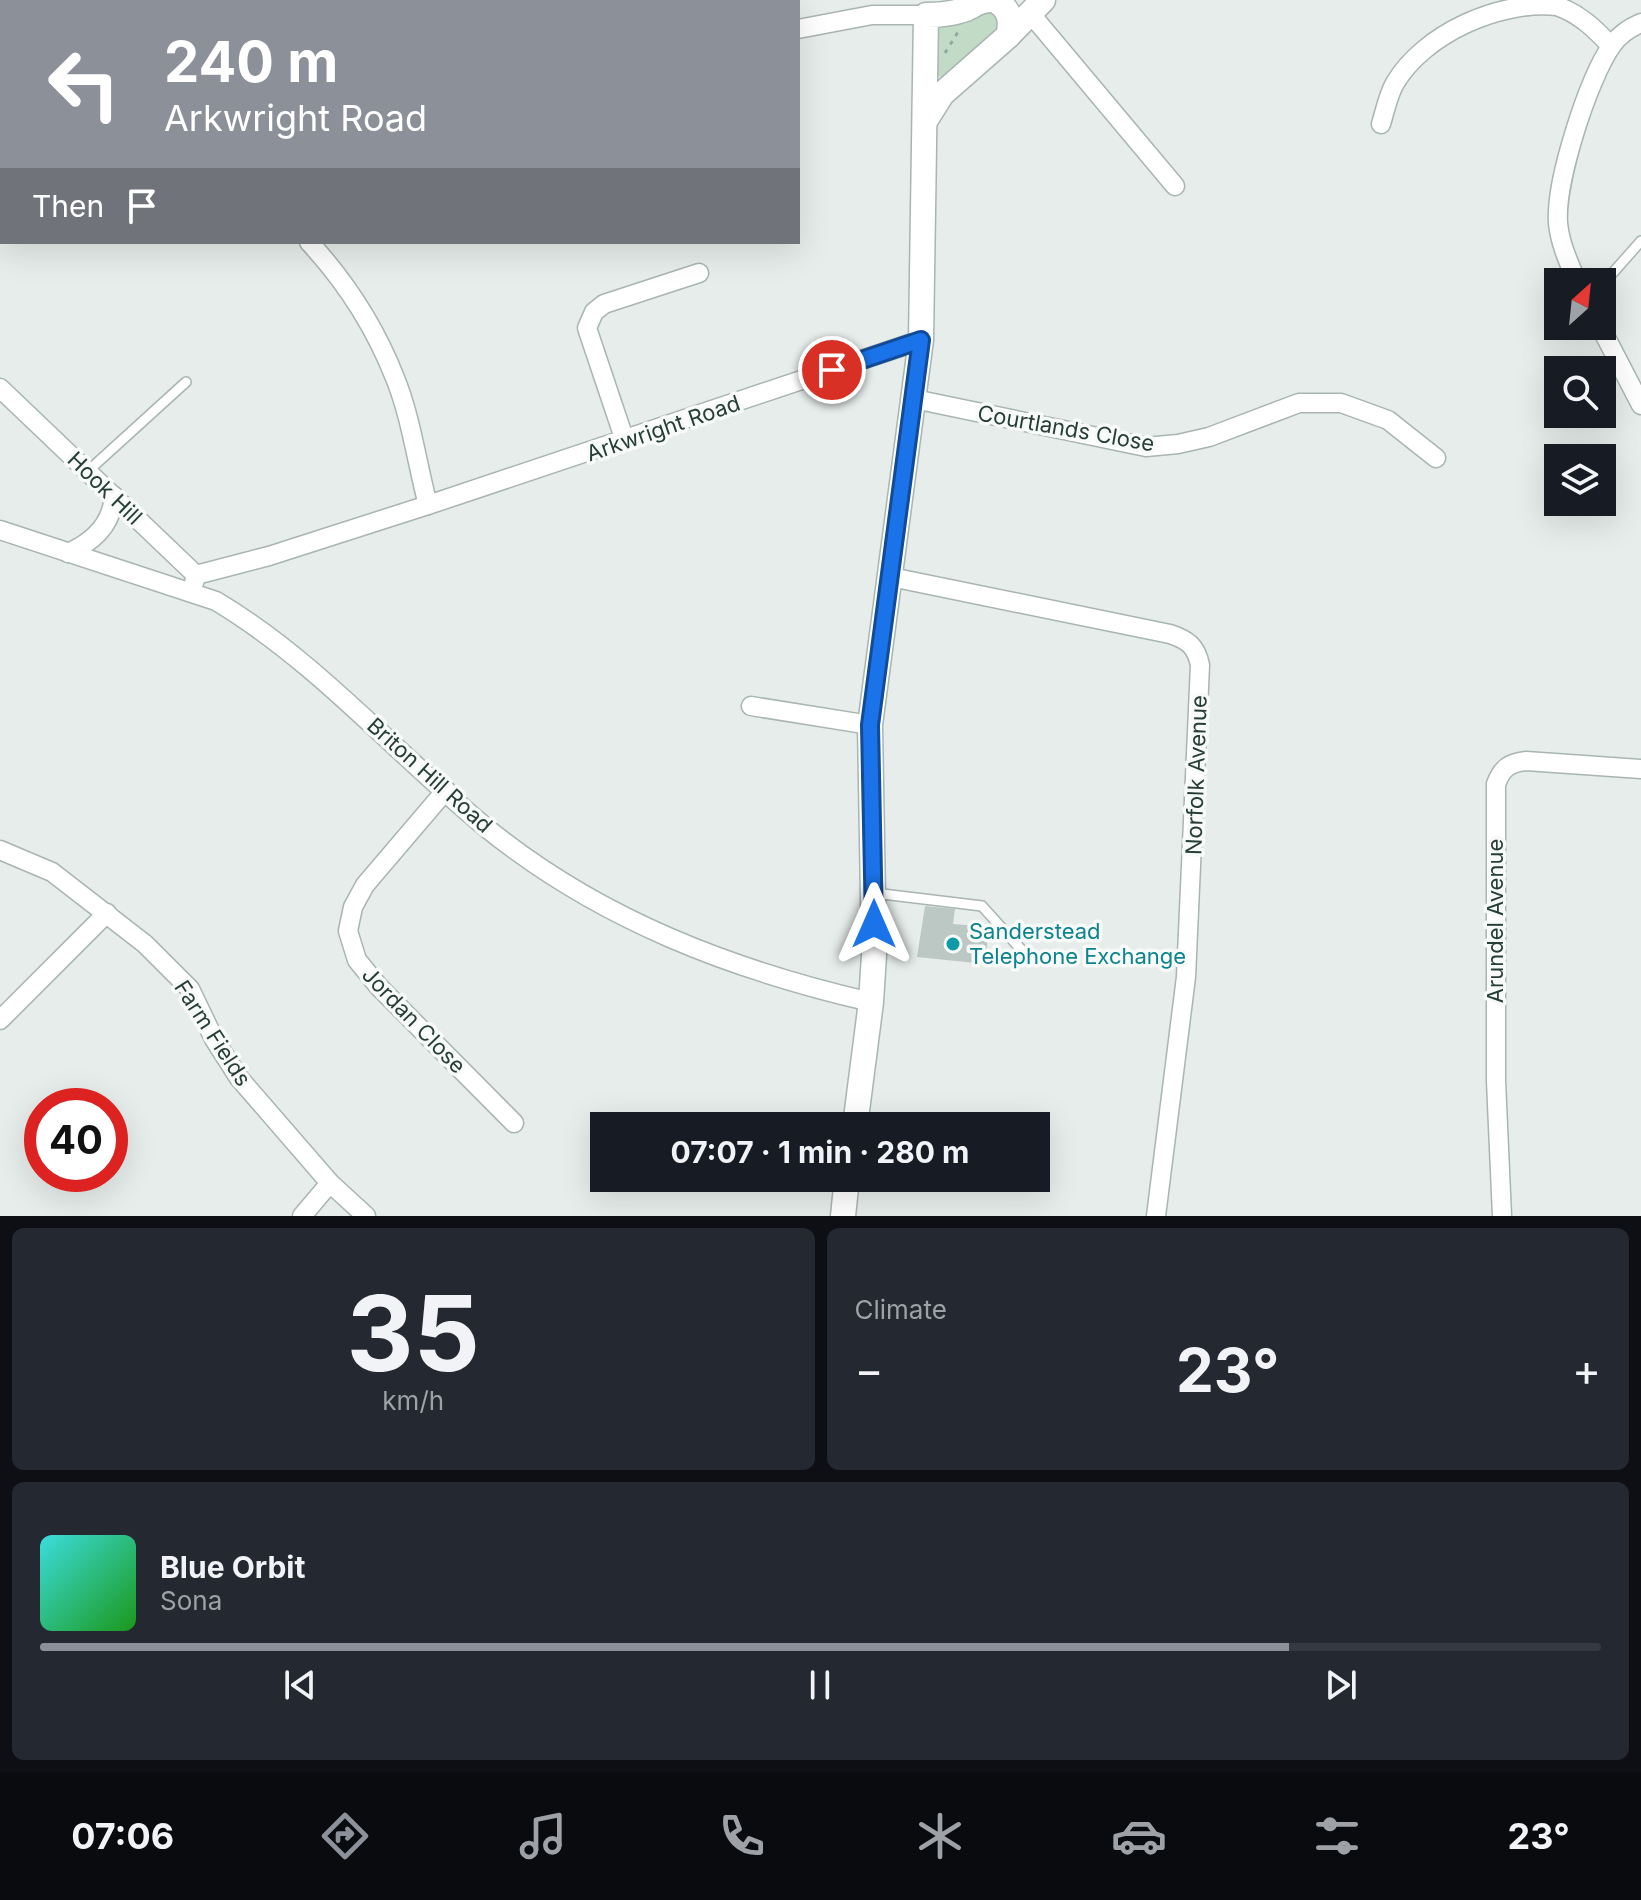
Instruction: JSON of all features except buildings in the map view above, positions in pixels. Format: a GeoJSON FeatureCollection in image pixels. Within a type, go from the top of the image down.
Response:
{"type":"FeatureCollection","features":[{"type":"Feature","properties":{"kind":"street"},"geometry":{"type":"LineString","coordinates":[[987,0],[1003,4],[1009,14],[1011,25],[1008,36]]}},
{"type":"Feature","properties":{"kind":"street"},"geometry":{"type":"LineString","coordinates":[[800,29],[872,15],[954,12],[987,0],[1036,4],[1175,186]]}},
{"type":"Feature","properties":{"kind":"street"},"geometry":{"type":"LineString","coordinates":[[1381,124],[1395,84],[1429,43],[1460,20],[1494,6],[1526,2],[1555,5],[1586,21],[1611,46]]}},
{"type":"Feature","properties":{"kind":"street"},"geometry":{"type":"LineString","coordinates":[[924,123],[936,101],[1008,36],[1036,4]]}},
{"type":"Feature","properties":{"kind":"street"},"geometry":{"type":"LineString","coordinates":[[926,15],[935,82],[943,85],[958,80]]}},
{"type":"Feature","properties":{"kind":"street"},"geometry":{"type":"LineString","coordinates":[[1571,268],[1563,249],[1558,221],[1562,184],[1579,118],[1611,46],[1626,29],[1641,23]]}},
{"type":"Feature","properties":{"kind":"street"},"geometry":{"type":"LineString","coordinates":[[857,1112],[871,1002],[874,893],[870,725],[921,340],[924,123],[932,61]]}},
{"type":"Feature","properties":{"kind":"street"},"geometry":{"type":"LineString","coordinates":[[311,244],[340,276],[371,327],[396,379],[428,505]]}},
{"type":"Feature","properties":{"kind":"street"},"geometry":{"type":"LineString","coordinates":[[625,441],[587,328],[594,312],[604,304],[699,273]]}},
{"type":"Feature","properties":{"kind":"street","name":"Arkwright Road"},"geometry":{"type":"LineString","coordinates":[[196,575],[269,556],[428,505],[921,340]]}},
{"type":"Feature","properties":{"kind":"street"},"geometry":{"type":"LineString","coordinates":[[1607,340],[1641,405]]}},
{"type":"Feature","properties":{"kind":"street","name":"Hook Hill"},"geometry":{"type":"LineString","coordinates":[[0,388],[196,575]]}},
{"type":"Feature","properties":{"kind":"street","name":"Courtlands Close"},"geometry":{"type":"LineString","coordinates":[[914,399],[1146,447],[1209,437],[1299,403],[1341,403],[1388,420],[1436,458]]}},
{"type":"Feature","properties":{"kind":"street"},"geometry":{"type":"LineString","coordinates":[[68,553],[84,546],[107,524],[114,496]]}},
{"type":"Feature","properties":{"kind":"street","name":"Briton Hill Road"},"geometry":{"type":"LineString","coordinates":[[0,530],[216,601],[241,616],[366,717],[488,829],[536,865],[644,928],[735,965],[800,986],[871,1002]]}},
{"type":"Feature","properties":{"kind":"street"},"geometry":{"type":"LineString","coordinates":[[192,594],[196,575]]}},
{"type":"Feature","properties":{"kind":"street","name":"Norfolk Avenue"},"geometry":{"type":"LineString","coordinates":[[891,577],[1170,634],[1191,643],[1197,651],[1200,665],[1198,726],[1186,977],[1156,1216]]}},
{"type":"Feature","properties":{"kind":"street"},"geometry":{"type":"LineString","coordinates":[[751,706],[870,725]]}},
{"type":"Feature","properties":{"kind":"street","name":"Arundel Avenue"},"geometry":{"type":"LineString","coordinates":[[1502,1216],[1496,1081],[1496,784],[1501,770],[1513,763],[1526,761],[1641,769]]}},
{"type":"Feature","properties":{"kind":"street","name":"Jordan Close"},"geometry":{"type":"LineString","coordinates":[[446,790],[365,885],[353,907],[348,931],[357,960],[379,987],[514,1123]]}},
{"type":"Feature","properties":{"kind":"street","name":"Farm Fields"},"geometry":{"type":"LineString","coordinates":[[0,850],[52,872],[145,944],[190,989],[214,1039],[239,1078],[330,1183],[366,1216]]}},
{"type":"Feature","properties":{"kind":"street"},"geometry":{"type":"LineString","coordinates":[[0,1020],[107,913]]}},
{"type":"Feature","properties":{"kind":"street"},"geometry":{"type":"LineString","coordinates":[[302,1216],[330,1183]]}},
{"type":"Feature","properties":{"kind":"street"},"geometry":{"type":"LineString","coordinates":[[843,1216],[846,1192]]}},
{"type":"Feature","properties":{"kind":"lane"},"geometry":{"type":"LineString","coordinates":[[1616,272],[1641,241]]}},
{"type":"Feature","properties":{"kind":"lane"},"geometry":{"type":"LineString","coordinates":[[88,471],[186,382]]}},
{"type":"Feature","properties":{"kind":"lane"},"geometry":{"type":"LineString","coordinates":[[874,893],[982,906],[1027,956]]}},
{"type":"Feature","properties":{"kind":"path"},"geometry":{"type":"LineString","coordinates":[[932,61],[987,0]]}},
{"type":"Feature","properties":{"kind":"green space"},"geometry":{"type":"Polygon","coordinates":[[[991,4],[1005,25],[943,79],[934,72],[934,27],[991,4]]]}},
{"type":"Feature","properties":{"kind":"place","name":"Sanderstead Telephone Exchange"},"geometry":{"type":"Point","coordinates":[953,944]}},
{"type":"Feature","properties":{"kind":"route"},"geometry":{"type":"LineString","coordinates":[[832,370],[921,340],[870,725],[874,924]]}}]}
